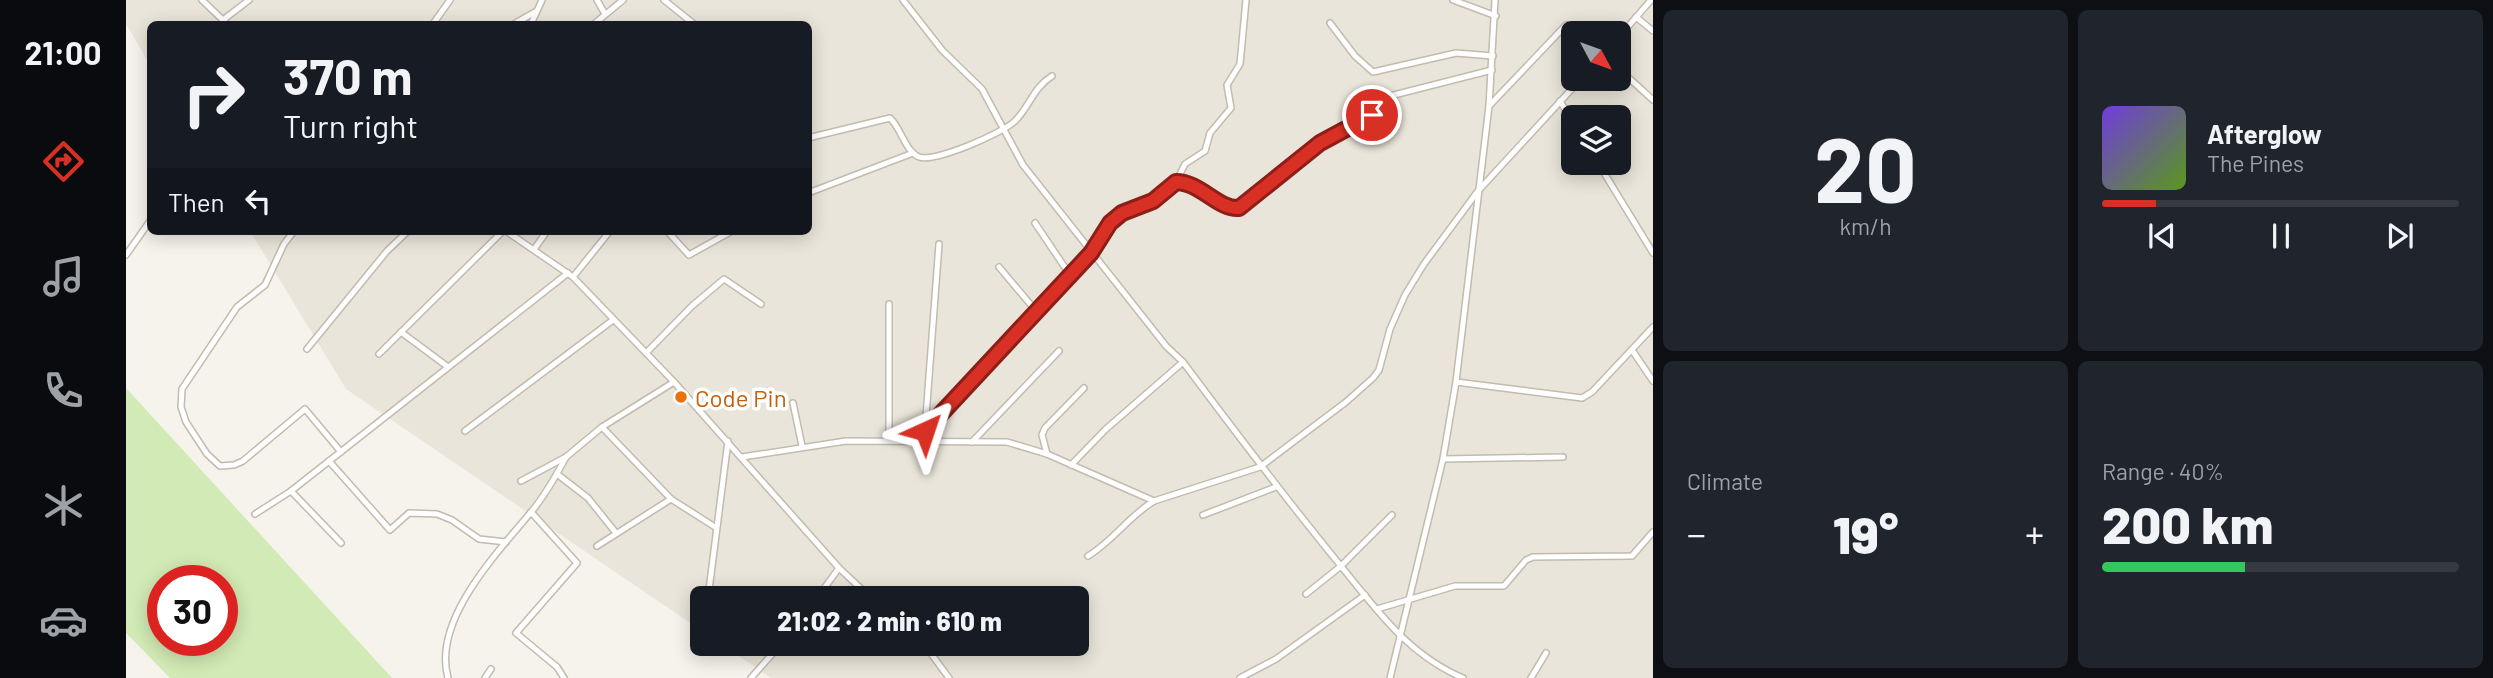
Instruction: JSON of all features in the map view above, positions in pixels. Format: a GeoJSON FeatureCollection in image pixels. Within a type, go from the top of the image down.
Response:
{"type":"FeatureCollection","features":[{"type":"Feature","properties":{"kind":"street"},"geometry":{"type":"LineString","coordinates":[[202,0],[224,21]]}},
{"type":"Feature","properties":{"kind":"street"},"geometry":{"type":"LineString","coordinates":[[226,21],[248,0]]}},
{"type":"Feature","properties":{"kind":"street"},"geometry":{"type":"LineString","coordinates":[[435,21],[450,0]]}},
{"type":"Feature","properties":{"kind":"street"},"geometry":{"type":"LineString","coordinates":[[532,21],[542,0]]}},
{"type":"Feature","properties":{"kind":"street"},"geometry":{"type":"LineString","coordinates":[[597,0],[605,14]]}},
{"type":"Feature","properties":{"kind":"street"},"geometry":{"type":"LineString","coordinates":[[597,21],[623,0]]}},
{"type":"Feature","properties":{"kind":"street"},"geometry":{"type":"LineString","coordinates":[[664,0],[690,21]]}},
{"type":"Feature","properties":{"kind":"street"},"geometry":{"type":"LineString","coordinates":[[903,0],[942,50],[982,89],[1023,165],[1166,346],[1183,362],[1260,467],[1401,639],[1426,659],[1463,678]]}},
{"type":"Feature","properties":{"kind":"street"},"geometry":{"type":"LineString","coordinates":[[925,431],[1091,253],[1116,217],[1150,202],[1176,182],[1185,164],[1205,151],[1210,134],[1231,108],[1227,85],[1240,64],[1246,0]]}},
{"type":"Feature","properties":{"kind":"street"},"geometry":{"type":"LineString","coordinates":[[1453,0],[1496,16]]}},
{"type":"Feature","properties":{"kind":"street"},"geometry":{"type":"LineString","coordinates":[[1390,678],[1443,459],[1456,382],[1489,106],[1495,0]]}},
{"type":"Feature","properties":{"kind":"street"},"geometry":{"type":"LineString","coordinates":[[1631,23],[1651,0]]}},
{"type":"Feature","properties":{"kind":"street"},"geometry":{"type":"LineString","coordinates":[[520,21],[536,12]]}},
{"type":"Feature","properties":{"kind":"street"},"geometry":{"type":"LineString","coordinates":[[1636,17],[1653,31]]}},
{"type":"Feature","properties":{"kind":"street"},"geometry":{"type":"LineString","coordinates":[[1330,23],[1355,56],[1373,72],[1456,53],[1493,56]]}},
{"type":"Feature","properties":{"kind":"street"},"geometry":{"type":"LineString","coordinates":[[1489,106],[1561,30]]}},
{"type":"Feature","properties":{"kind":"street"},"geometry":{"type":"LineString","coordinates":[[1176,182],[1196,186],[1228,207],[1239,208],[1320,143],[1367,119],[1390,96],[1492,70]]}},
{"type":"Feature","properties":{"kind":"street"},"geometry":{"type":"LineString","coordinates":[[812,192],[913,153],[928,158],[1004,131],[1021,114],[1037,87],[1052,76]]}},
{"type":"Feature","properties":{"kind":"street"},"geometry":{"type":"LineString","coordinates":[[1631,80],[1653,100]]}},
{"type":"Feature","properties":{"kind":"street"},"geometry":{"type":"LineString","coordinates":[[1088,556],[1107,544],[1138,511],[1154,501],[1260,467],[1346,402],[1379,370],[1390,329],[1405,295],[1424,264],[1478,191],[1570,91]]}},
{"type":"Feature","properties":{"kind":"street"},"geometry":{"type":"LineString","coordinates":[[1560,101],[1562,105]]}},
{"type":"Feature","properties":{"kind":"street"},"geometry":{"type":"LineString","coordinates":[[812,137],[886,117],[893,120],[913,153]]}},
{"type":"Feature","properties":{"kind":"street"},"geometry":{"type":"LineString","coordinates":[[1605,175],[1653,253]]}},
{"type":"Feature","properties":{"kind":"street"},"geometry":{"type":"LineString","coordinates":[[1035,223],[1070,275]]}},
{"type":"Feature","properties":{"kind":"street"},"geometry":{"type":"LineString","coordinates":[[126,255],[147,225]]}},
{"type":"Feature","properties":{"kind":"street"},"geometry":{"type":"LineString","coordinates":[[291,235],[265,285],[237,307],[182,388],[181,407],[186,422],[207,454],[220,466],[243,461],[305,409],[341,452]]}},
{"type":"Feature","properties":{"kind":"street"},"geometry":{"type":"LineString","coordinates":[[307,349],[387,251],[404,235]]}},
{"type":"Feature","properties":{"kind":"street"},"geometry":{"type":"LineString","coordinates":[[379,354],[501,235]]}},
{"type":"Feature","properties":{"kind":"street"},"geometry":{"type":"LineString","coordinates":[[512,235],[535,248],[570,275],[674,382],[839,568],[859,586]]}},
{"type":"Feature","properties":{"kind":"street"},"geometry":{"type":"LineString","coordinates":[[535,248],[544,235]]}},
{"type":"Feature","properties":{"kind":"street"},"geometry":{"type":"LineString","coordinates":[[255,514],[291,491],[570,275],[606,235]]}},
{"type":"Feature","properties":{"kind":"street"},"geometry":{"type":"LineString","coordinates":[[671,235],[689,255],[725,235]]}},
{"type":"Feature","properties":{"kind":"street"},"geometry":{"type":"LineString","coordinates":[[926,440],[939,244]]}},
{"type":"Feature","properties":{"kind":"street"},"geometry":{"type":"LineString","coordinates":[[999,267],[1036,311]]}},
{"type":"Feature","properties":{"kind":"street"},"geometry":{"type":"LineString","coordinates":[[646,354],[692,306],[724,279],[761,304]]}},
{"type":"Feature","properties":{"kind":"street"},"geometry":{"type":"LineString","coordinates":[[889,304],[889,439]]}},
{"type":"Feature","properties":{"kind":"street"},"geometry":{"type":"LineString","coordinates":[[465,431],[612,320]]}},
{"type":"Feature","properties":{"kind":"street"},"geometry":{"type":"LineString","coordinates":[[1456,382],[1582,398],[1592,392],[1653,327]]}},
{"type":"Feature","properties":{"kind":"street"},"geometry":{"type":"LineString","coordinates":[[401,332],[448,367]]}},
{"type":"Feature","properties":{"kind":"street"},"geometry":{"type":"LineString","coordinates":[[1632,350],[1653,381]]}},
{"type":"Feature","properties":{"kind":"street"},"geometry":{"type":"LineString","coordinates":[[972,442],[1059,351]]}},
{"type":"Feature","properties":{"kind":"street"},"geometry":{"type":"LineString","coordinates":[[1071,465],[1106,429],[1183,362]]}},
{"type":"Feature","properties":{"kind":"street"},"geometry":{"type":"LineString","coordinates":[[521,481],[566,457],[602,427],[674,382]]}},
{"type":"Feature","properties":{"kind":"street"},"geometry":{"type":"LineString","coordinates":[[1046,454],[1042,435],[1045,428],[1084,388]]}},
{"type":"Feature","properties":{"kind":"street"},"geometry":{"type":"LineString","coordinates":[[793,403],[802,446]]}},
{"type":"Feature","properties":{"kind":"street"},"geometry":{"type":"LineString","coordinates":[[602,427],[671,499],[715,527]]}},
{"type":"Feature","properties":{"kind":"street"},"geometry":{"type":"LineString","coordinates":[[742,457],[802,446],[889,439],[1007,442],[1046,454],[1154,501]]}},
{"type":"Feature","properties":{"kind":"street"},"geometry":{"type":"LineString","coordinates":[[709,586],[728,441]]}},
{"type":"Feature","properties":{"kind":"street"},"geometry":{"type":"LineString","coordinates":[[447,678],[448,637],[465,595],[531,512],[566,457]]}},
{"type":"Feature","properties":{"kind":"street"},"geometry":{"type":"LineString","coordinates":[[1443,459],[1563,457]]}},
{"type":"Feature","properties":{"kind":"street"},"geometry":{"type":"LineString","coordinates":[[329,461],[390,530],[409,513],[437,514],[452,520],[479,539],[506,542]]}},
{"type":"Feature","properties":{"kind":"street"},"geometry":{"type":"LineString","coordinates":[[557,474],[588,498],[616,533]]}},
{"type":"Feature","properties":{"kind":"street"},"geometry":{"type":"LineString","coordinates":[[1203,515],[1276,487]]}},
{"type":"Feature","properties":{"kind":"street"},"geometry":{"type":"LineString","coordinates":[[291,491],[341,542]]}},
{"type":"Feature","properties":{"kind":"street"},"geometry":{"type":"LineString","coordinates":[[597,546],[671,499]]}},
{"type":"Feature","properties":{"kind":"street"},"geometry":{"type":"LineString","coordinates":[[531,512],[577,563],[516,633],[556,667],[564,678]]}},
{"type":"Feature","properties":{"kind":"street"},"geometry":{"type":"LineString","coordinates":[[1306,594],[1341,566],[1392,515]]}},
{"type":"Feature","properties":{"kind":"street"},"geometry":{"type":"LineString","coordinates":[[1377,609],[1465,585],[1504,586],[1526,560],[1533,557],[1632,556],[1638,553],[1653,532]]}},
{"type":"Feature","properties":{"kind":"street"},"geometry":{"type":"LineString","coordinates":[[826,586],[839,568]]}},
{"type":"Feature","properties":{"kind":"street"},"geometry":{"type":"LineString","coordinates":[[1240,678],[1248,676],[1283,654],[1365,595]]}},
{"type":"Feature","properties":{"kind":"street"},"geometry":{"type":"LineString","coordinates":[[1531,678],[1546,653]]}},
{"type":"Feature","properties":{"kind":"street"},"geometry":{"type":"LineString","coordinates":[[753,677],[771,656]]}},
{"type":"Feature","properties":{"kind":"street"},"geometry":{"type":"LineString","coordinates":[[933,656],[949,678]]}},
{"type":"Feature","properties":{"kind":"street"},"geometry":{"type":"LineString","coordinates":[[485,678],[491,669]]}},
{"type":"Feature","properties":{"kind":"shaded area"},"geometry":{"type":"Polygon","coordinates":[[[126,0],[1653,0],[1653,678],[771,678],[739,656],[1089,656],[1089,586],[690,586],[690,623],[346,389],[252,235],[812,235],[812,21],[147,21],[147,60],[126,24],[126,0]]]}},
{"type":"Feature","properties":{"kind":"green space"},"geometry":{"type":"Polygon","coordinates":[[[126,388],[392,678],[170,678],[148,656],[238,656],[238,565],[147,565],[147,654],[126,633],[126,388]]]}},
{"type":"Feature","properties":{"kind":"place","name":"Code Pin"},"geometry":{"type":"Point","coordinates":[681,397]}},
{"type":"Feature","properties":{"kind":"route"},"geometry":{"type":"LineString","coordinates":[[925,431],[1091,253],[1104,230],[1116,217],[1150,202],[1176,182],[1196,186],[1228,207],[1239,208],[1320,143],[1372,115]]}}]}
